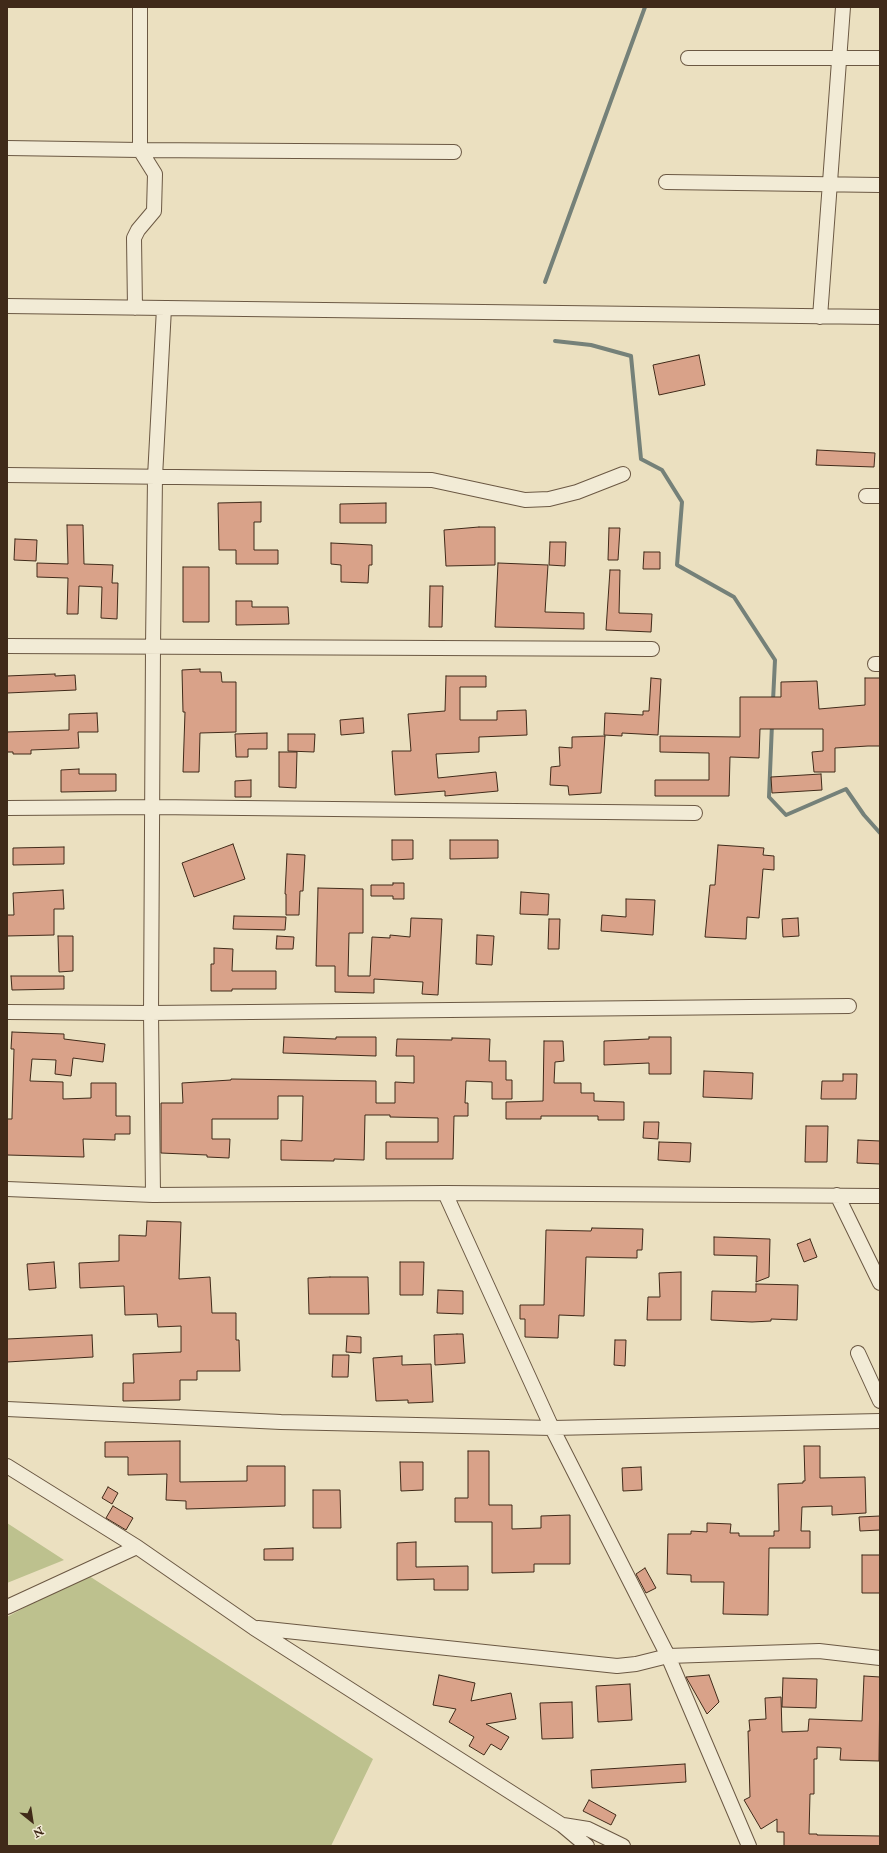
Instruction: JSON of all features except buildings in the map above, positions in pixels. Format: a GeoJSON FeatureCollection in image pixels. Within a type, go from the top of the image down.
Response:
{"type":"FeatureCollection","features":[{"type":"Feature","properties":{"kind":"street"},"geometry":{"type":"LineString","coordinates":[[135,308],[134,238],[138,230],[154,211],[155,174],[140,150],[140,7]]}},
{"type":"Feature","properties":{"kind":"street"},"geometry":{"type":"LineString","coordinates":[[820,317],[843,7]]}},
{"type":"Feature","properties":{"kind":"street"},"geometry":{"type":"LineString","coordinates":[[688,58],[880,58]]}},
{"type":"Feature","properties":{"kind":"street"},"geometry":{"type":"LineString","coordinates":[[7,148],[454,152]]}},
{"type":"Feature","properties":{"kind":"street"},"geometry":{"type":"LineString","coordinates":[[666,182],[880,185]]}},
{"type":"Feature","properties":{"kind":"street"},"geometry":{"type":"LineString","coordinates":[[7,306],[880,317]]}},
{"type":"Feature","properties":{"kind":"street"},"geometry":{"type":"LineString","coordinates":[[153,1195],[151,1013],[153,807],[152,647],[155,477],[164,308]]}},
{"type":"Feature","properties":{"kind":"street"},"geometry":{"type":"LineString","coordinates":[[7,475],[432,480],[525,500],[549,499],[577,492],[623,474]]}},
{"type":"Feature","properties":{"kind":"street"},"geometry":{"type":"LineString","coordinates":[[866,496],[880,496]]}},
{"type":"Feature","properties":{"kind":"street"},"geometry":{"type":"LineString","coordinates":[[7,646],[652,649]]}},
{"type":"Feature","properties":{"kind":"street"},"geometry":{"type":"LineString","coordinates":[[7,808],[153,807],[695,813]]}},
{"type":"Feature","properties":{"kind":"street"},"geometry":{"type":"LineString","coordinates":[[7,1012],[151,1013],[849,1006]]}},
{"type":"Feature","properties":{"kind":"street"},"geometry":{"type":"LineString","coordinates":[[7,1189],[153,1195],[445,1193],[880,1196]]}},
{"type":"Feature","properties":{"kind":"street"},"geometry":{"type":"LineString","coordinates":[[445,1193],[552,1428],[668,1656],[749,1846]]}},
{"type":"Feature","properties":{"kind":"street"},"geometry":{"type":"LineString","coordinates":[[837,1196],[880,1283]]}},
{"type":"Feature","properties":{"kind":"street"},"geometry":{"type":"LineString","coordinates":[[858,1353],[880,1401]]}},
{"type":"Feature","properties":{"kind":"street"},"geometry":{"type":"LineString","coordinates":[[7,1409],[281,1422],[552,1428],[880,1421]]}},
{"type":"Feature","properties":{"kind":"street"},"geometry":{"type":"LineString","coordinates":[[7,1466],[137,1548],[254,1628],[562,1825],[587,1846]]}},
{"type":"Feature","properties":{"kind":"street"},"geometry":{"type":"LineString","coordinates":[[7,1607],[137,1548]]}},
{"type":"Feature","properties":{"kind":"street"},"geometry":{"type":"LineString","coordinates":[[254,1628],[599,1666],[636,1664],[668,1656],[819,1651],[880,1658]]}},
{"type":"Feature","properties":{"kind":"street"},"geometry":{"type":"LineString","coordinates":[[562,1825],[588,1829],[623,1846]]}},
{"type":"Feature","properties":{"kind":"green space"},"geometry":{"type":"Polygon","coordinates":[[[7,1523],[64,1560],[7,1583],[7,1523]]]}},
{"type":"Feature","properties":{"kind":"green space"},"geometry":{"type":"Polygon","coordinates":[[[86,1574],[373,1759],[331,1846],[7,1846],[7,1617],[86,1574]]]}},
{"type":"Feature","properties":{"kind":"waterway"},"geometry":{"type":"LineString","coordinates":[[545,282],[645,7]]}},
{"type":"Feature","properties":{"kind":"waterway"},"geometry":{"type":"LineString","coordinates":[[555,341],[591,345],[631,356],[641,459],[662,470],[682,502],[677,565],[734,597],[775,660],[773,701]]}},
{"type":"Feature","properties":{"kind":"waterway"},"geometry":{"type":"LineString","coordinates":[[772,724],[769,797],[786,815],[846,789],[864,815],[880,833]]}}]}
